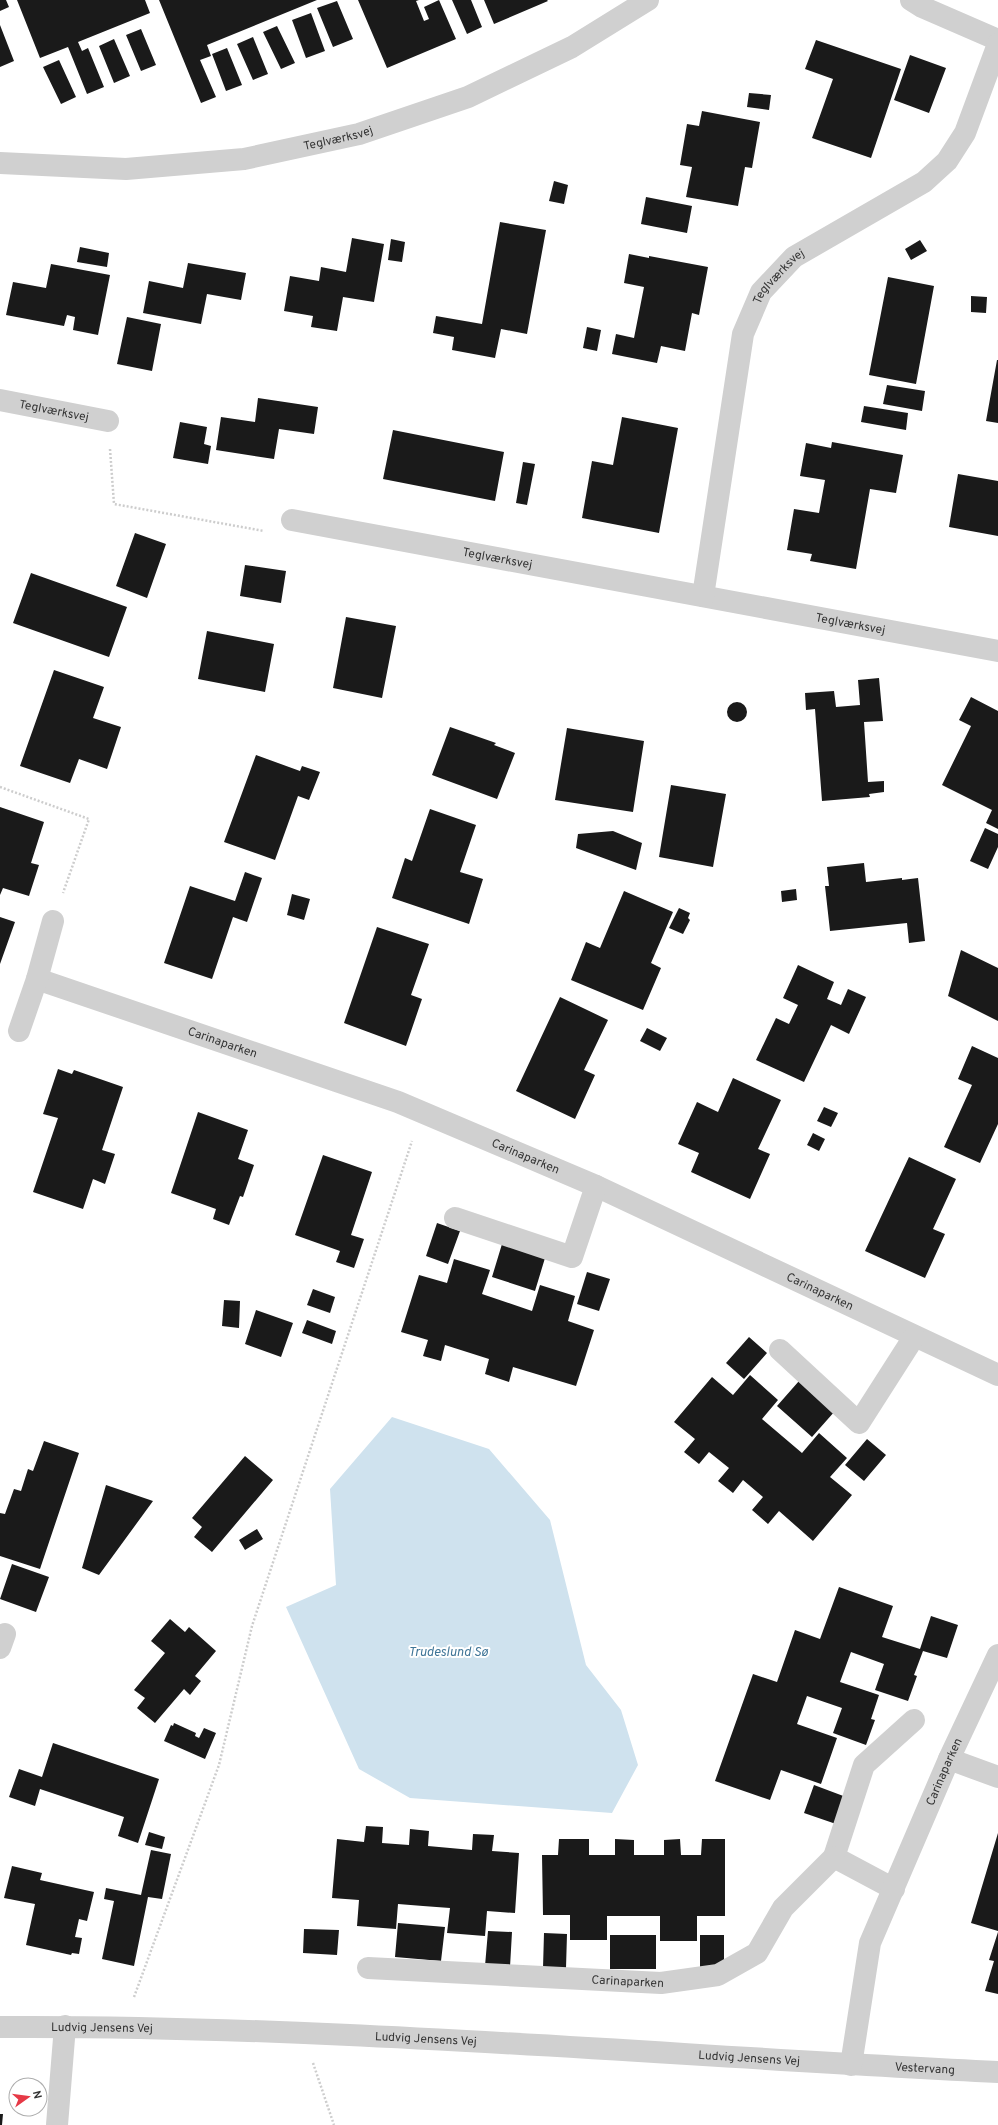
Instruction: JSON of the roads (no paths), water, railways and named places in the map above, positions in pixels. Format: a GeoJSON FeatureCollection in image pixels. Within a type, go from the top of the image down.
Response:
{"type":"FeatureCollection","features":[{"type":"Feature","properties":{"kind":"street","name":"Teglværksvej"},"geometry":{"type":"LineString","coordinates":[[0,163],[126,169],[165,166],[244,159],[359,134],[468,98],[572,47],[648,0]]}},
{"type":"Feature","properties":{"kind":"street"},"geometry":{"type":"LineString","coordinates":[[911,0],[922,7],[998,40]]}},
{"type":"Feature","properties":{"kind":"street","name":"Teglværksvej"},"geometry":{"type":"LineString","coordinates":[[702,596],[743,334],[761,292],[794,257],[924,182],[946,161],[965,133],[998,44]]}},
{"type":"Feature","properties":{"kind":"street","name":"Teglværksvej"},"geometry":{"type":"LineString","coordinates":[[0,400],[108,421]]}},
{"type":"Feature","properties":{"kind":"street","name":"Teglværksvej"},"geometry":{"type":"LineString","coordinates":[[292,520],[998,651]]}},
{"type":"Feature","properties":{"kind":"street"},"geometry":{"type":"LineString","coordinates":[[19,1031],[37,979],[53,921]]}},
{"type":"Feature","properties":{"kind":"street","name":"Carinaparken"},"geometry":{"type":"LineString","coordinates":[[37,979],[398,1102],[596,1186],[998,1376]]}},
{"type":"Feature","properties":{"kind":"street"},"geometry":{"type":"LineString","coordinates":[[455,1218],[572,1257],[596,1186]]}},
{"type":"Feature","properties":{"kind":"street"},"geometry":{"type":"LineString","coordinates":[[780,1350],[859,1423],[914,1337]]}},
{"type":"Feature","properties":{"kind":"street","name":"Carinaparken"},"geometry":{"type":"LineString","coordinates":[[851,2065],[870,1943],[949,1759],[998,1655]]}},
{"type":"Feature","properties":{"kind":"street","name":"Carinaparken"},"geometry":{"type":"LineString","coordinates":[[368,1968],[661,1983],[718,1975],[757,1953],[783,1908],[834,1857],[864,1765],[914,1720]]}},
{"type":"Feature","properties":{"kind":"street"},"geometry":{"type":"LineString","coordinates":[[949,1759],[998,1777]]}},
{"type":"Feature","properties":{"kind":"street"},"geometry":{"type":"LineString","coordinates":[[834,1857],[894,1889]]}},
{"type":"Feature","properties":{"kind":"street"},"geometry":{"type":"LineString","coordinates":[[57,2125],[65,2026]]}},
{"type":"Feature","properties":{"kind":"street","name":"Ludvig Jensens Vej"},"geometry":{"type":"LineString","coordinates":[[0,2027],[65,2026],[390,2037],[851,2065]]}},
{"type":"Feature","properties":{"kind":"street","name":"Vestervang"},"geometry":{"type":"LineString","coordinates":[[851,2065],[998,2072]]}},
{"type":"Feature","properties":{"kind":"water","name":"Trudeslund Sø"},"geometry":{"type":"Polygon","coordinates":[[[392,1417],[489,1449],[550,1520],[586,1665],[621,1710],[638,1765],[612,1813],[410,1798],[359,1769],[286,1607],[336,1585],[330,1489],[392,1417]]]}}]}
